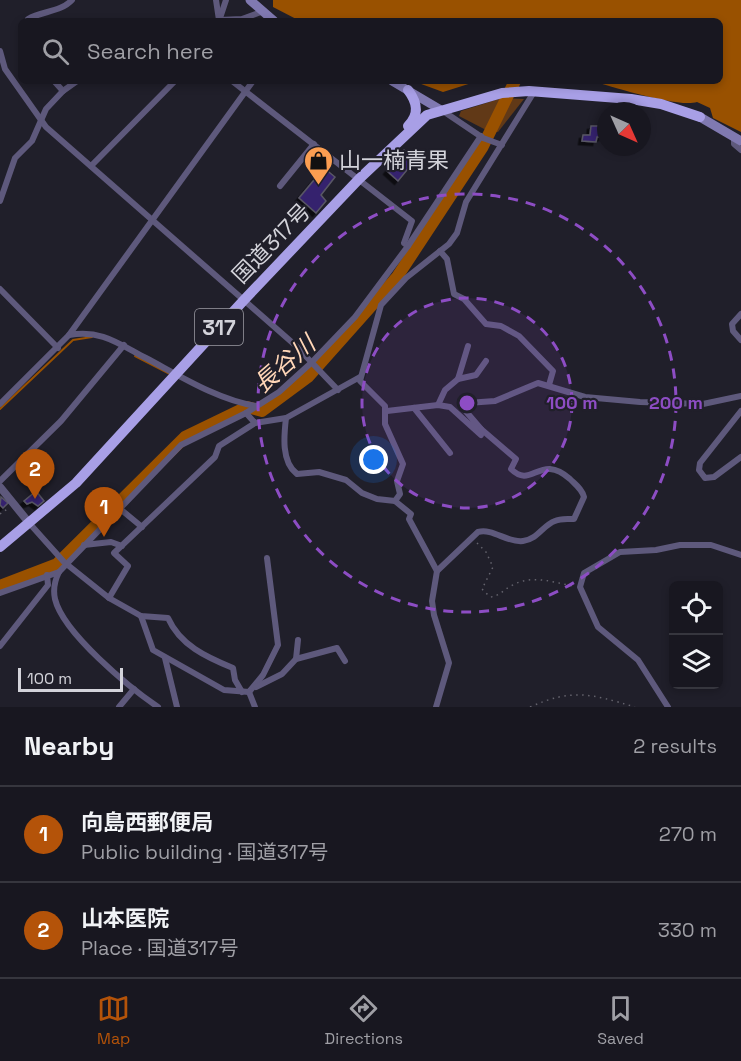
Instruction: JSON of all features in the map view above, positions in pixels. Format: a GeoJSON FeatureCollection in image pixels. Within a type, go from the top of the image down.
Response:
{"type":"FeatureCollection","features":[{"type":"Feature","properties":{"kind":"highway"},"geometry":{"type":"LineString","coordinates":[[359,179],[382,151],[413,121],[416,114],[415,102],[408,90]]}},
{"type":"Feature","properties":{"kind":"highway","name":"国道317号"},"geometry":{"type":"LineString","coordinates":[[0,547],[76,483],[359,179],[427,115],[502,93],[531,92],[641,101],[661,104],[700,117]]}},
{"type":"Feature","properties":{"kind":"main road"},"geometry":{"type":"LineString","coordinates":[[250,0],[270,18]]}},
{"type":"Feature","properties":{"kind":"main road"},"geometry":{"type":"LineString","coordinates":[[397,84],[441,110]]}},
{"type":"Feature","properties":{"kind":"main road"},"geometry":{"type":"LineString","coordinates":[[700,117],[737,139]]}},
{"type":"Feature","properties":{"kind":"street"},"geometry":{"type":"LineString","coordinates":[[30,18],[40,12],[60,9],[72,0]]}},
{"type":"Feature","properties":{"kind":"street"},"geometry":{"type":"LineString","coordinates":[[216,0],[219,18]]}},
{"type":"Feature","properties":{"kind":"street"},"geometry":{"type":"LineString","coordinates":[[220,18],[226,0]]}},
{"type":"Feature","properties":{"kind":"street"},"geometry":{"type":"LineString","coordinates":[[246,18],[261,12]]}},
{"type":"Feature","properties":{"kind":"street"},"geometry":{"type":"LineString","coordinates":[[0,51],[5,69],[41,120],[244,300],[338,390]]}},
{"type":"Feature","properties":{"kind":"street"},"geometry":{"type":"LineString","coordinates":[[57,84],[63,91]]}},
{"type":"Feature","properties":{"kind":"street"},"geometry":{"type":"LineString","coordinates":[[0,201],[15,158],[32,141],[46,109],[73,84]]}},
{"type":"Feature","properties":{"kind":"street"},"geometry":{"type":"LineString","coordinates":[[91,166],[172,84]]}},
{"type":"Feature","properties":{"kind":"street"},"geometry":{"type":"LineString","coordinates":[[236,84],[412,221],[404,243],[408,246]]}},
{"type":"Feature","properties":{"kind":"street"},"geometry":{"type":"LineString","coordinates":[[0,404],[58,348],[69,334],[251,84]]}},
{"type":"Feature","properties":{"kind":"street"},"geometry":{"type":"LineString","coordinates":[[395,501],[400,494],[397,481],[403,464],[385,424],[387,411],[385,406],[360,381],[381,305],[406,278],[440,251],[457,233],[466,202],[531,92]]}},
{"type":"Feature","properties":{"kind":"street"},"geometry":{"type":"LineString","coordinates":[[441,110],[482,137],[500,144]]}},
{"type":"Feature","properties":{"kind":"street"},"geometry":{"type":"LineString","coordinates":[[158,707],[97,658],[60,611],[54,592],[59,572],[181,445],[246,413],[279,392],[313,364],[355,317],[408,246],[482,137]]}},
{"type":"Feature","properties":{"kind":"street"},"geometry":{"type":"LineString","coordinates":[[737,139],[734,144],[741,150]]}},
{"type":"Feature","properties":{"kind":"street"},"geometry":{"type":"LineString","coordinates":[[280,186],[314,144]]}},
{"type":"Feature","properties":{"kind":"street"},"geometry":{"type":"LineString","coordinates":[[440,251],[447,259],[454,294],[469,304],[480,320],[519,336],[540,354],[553,371],[549,385]]}},
{"type":"Feature","properties":{"kind":"street"},"geometry":{"type":"LineString","coordinates":[[0,289],[58,348]]}},
{"type":"Feature","properties":{"kind":"street"},"geometry":{"type":"LineString","coordinates":[[741,314],[732,324],[741,340]]}},
{"type":"Feature","properties":{"kind":"street"},"geometry":{"type":"LineString","coordinates":[[69,334],[84,332],[99,334],[229,398],[257,406]]}},
{"type":"Feature","properties":{"kind":"street"},"geometry":{"type":"LineString","coordinates":[[0,481],[60,421],[124,345]]}},
{"type":"Feature","properties":{"kind":"street"},"geometry":{"type":"LineString","coordinates":[[458,379],[468,346]]}},
{"type":"Feature","properties":{"kind":"street"},"geometry":{"type":"LineString","coordinates":[[438,405],[445,390],[458,379],[476,375],[486,361]]}},
{"type":"Feature","properties":{"kind":"street"},"geometry":{"type":"LineString","coordinates":[[109,598],[128,566],[114,553],[215,457],[219,446],[255,423],[286,418],[360,377]]}},
{"type":"Feature","properties":{"kind":"street"},"geometry":{"type":"LineString","coordinates":[[436,707],[449,663],[434,615],[432,600],[437,571],[471,538],[484,530],[520,542],[530,539],[556,520],[574,519],[584,497],[578,486],[552,467],[523,476],[511,469],[516,459],[481,429],[463,408],[467,403],[495,401],[533,384],[549,385],[585,397],[640,402],[703,404],[741,396]]}},
{"type":"Feature","properties":{"kind":"street"},"geometry":{"type":"LineString","coordinates":[[387,411],[438,405],[450,407],[481,435],[481,429]]}},
{"type":"Feature","properties":{"kind":"street"},"geometry":{"type":"LineString","coordinates":[[414,408],[450,453]]}},
{"type":"Feature","properties":{"kind":"street"},"geometry":{"type":"LineString","coordinates":[[741,411],[700,463],[699,470],[705,478],[714,477],[741,457]]}},
{"type":"Feature","properties":{"kind":"street"},"geometry":{"type":"LineString","coordinates":[[246,413],[255,423]]}},
{"type":"Feature","properties":{"kind":"street"},"geometry":{"type":"LineString","coordinates":[[286,418],[283,440],[292,470],[297,474],[319,472],[345,480],[362,493],[377,499],[395,501],[411,514],[409,519],[437,571]]}},
{"type":"Feature","properties":{"kind":"street"},"geometry":{"type":"LineString","coordinates":[[0,487],[66,564],[109,598],[141,616],[168,618],[182,640],[204,656],[233,668],[235,680],[248,691],[255,707]]}},
{"type":"Feature","properties":{"kind":"street"},"geometry":{"type":"LineString","coordinates":[[119,508],[142,527]]}},
{"type":"Feature","properties":{"kind":"street"},"geometry":{"type":"LineString","coordinates":[[84,545],[111,542],[122,546]]}},
{"type":"Feature","properties":{"kind":"street"},"geometry":{"type":"LineString","coordinates":[[668,707],[638,660],[598,627],[580,587],[584,573],[620,552],[656,550],[680,545],[711,546],[741,555]]}},
{"type":"Feature","properties":{"kind":"street"},"geometry":{"type":"LineString","coordinates":[[248,691],[278,645],[267,558]]}},
{"type":"Feature","properties":{"kind":"street"},"geometry":{"type":"LineString","coordinates":[[0,593],[59,572]]}},
{"type":"Feature","properties":{"kind":"street"},"geometry":{"type":"LineString","coordinates":[[0,646],[48,585],[46,575]]}},
{"type":"Feature","properties":{"kind":"street"},"geometry":{"type":"LineString","coordinates":[[141,616],[153,650],[224,690],[248,691],[282,674],[296,659],[337,648],[345,661]]}},
{"type":"Feature","properties":{"kind":"street"},"geometry":{"type":"LineString","coordinates":[[296,659],[298,640]]}},
{"type":"Feature","properties":{"kind":"street"},"geometry":{"type":"LineString","coordinates":[[165,658],[177,707]]}},
{"type":"Feature","properties":{"kind":"street"},"geometry":{"type":"LineString","coordinates":[[118,707],[134,689]]}},
{"type":"Feature","properties":{"kind":"path"},"geometry":{"type":"LineString","coordinates":[[0,514],[14,504]]}},
{"type":"Feature","properties":{"kind":"path"},"geometry":{"type":"LineString","coordinates":[[471,538],[486,552],[493,567],[482,589],[490,597],[497,597],[523,580],[534,579],[580,587]]}},
{"type":"Feature","properties":{"kind":"path"},"geometry":{"type":"LineString","coordinates":[[530,707],[556,696],[594,695],[635,707]]}},
{"type":"Feature","properties":{"kind":"shaded area"},"geometry":{"type":"Polygon","coordinates":[[[273,0],[741,0],[741,132],[713,118],[710,108],[697,102],[661,100],[602,84],[723,84],[723,18],[294,18],[273,7],[273,0]]]}},
{"type":"Feature","properties":{"kind":"shaded area"},"geometry":{"type":"Polygon","coordinates":[[[421,84],[468,84],[443,92],[421,84]]]}},
{"type":"Feature","properties":{"kind":"shaded area"},"geometry":{"type":"Polygon","coordinates":[[[502,98],[524,99],[498,132],[488,131],[459,116],[461,111],[502,98]]]}},
{"type":"Feature","properties":{"kind":"building"},"geometry":{"type":"Polygon","coordinates":[[[591,126],[597,126],[596,142],[582,141],[583,135],[590,135],[591,126]]]}},
{"type":"Feature","properties":{"kind":"building"},"geometry":{"type":"Polygon","coordinates":[[[404,150],[416,159],[398,181],[387,171],[404,150]]]}},
{"type":"Feature","properties":{"kind":"building","name":"山一楠青果"},"geometry":{"type":"Polygon","coordinates":[[[324,168],[335,177],[321,195],[326,201],[316,213],[299,198],[324,168]]]}},
{"type":"Feature","properties":{"kind":"building"},"geometry":{"type":"Polygon","coordinates":[[[36,491],[44,501],[38,506],[32,502],[27,504],[24,501],[36,491]]]}},
{"type":"Feature","properties":{"kind":"building"},"geometry":{"type":"Polygon","coordinates":[[[1,497],[8,503],[3,508],[0,505],[1,497]]]}},
{"type":"Feature","properties":{"kind":"waterway","name":"長谷川"},"geometry":{"type":"LineString","coordinates":[[0,586],[57,564],[185,437],[247,407],[262,411],[308,377],[397,277],[482,148],[514,84]]}},
{"type":"Feature","properties":{"kind":"waterway"},"geometry":{"type":"LineString","coordinates":[[0,409],[73,340],[92,337]]}},
{"type":"Feature","properties":{"kind":"waterway"},"geometry":{"type":"LineString","coordinates":[[135,356],[170,374]]}},
{"type":"Feature","properties":{"kind":"place","name":"山一楠青果"},"geometry":{"type":"Point","coordinates":[318,186]}},
{"type":"Feature","properties":{"kind":"place","name":"山本医院"},"geometry":{"type":"Point","coordinates":[35,499]}},
{"type":"Feature","properties":{"kind":"place","name":"向島西郵便局"},"geometry":{"type":"Point","coordinates":[104,537]}}]}
